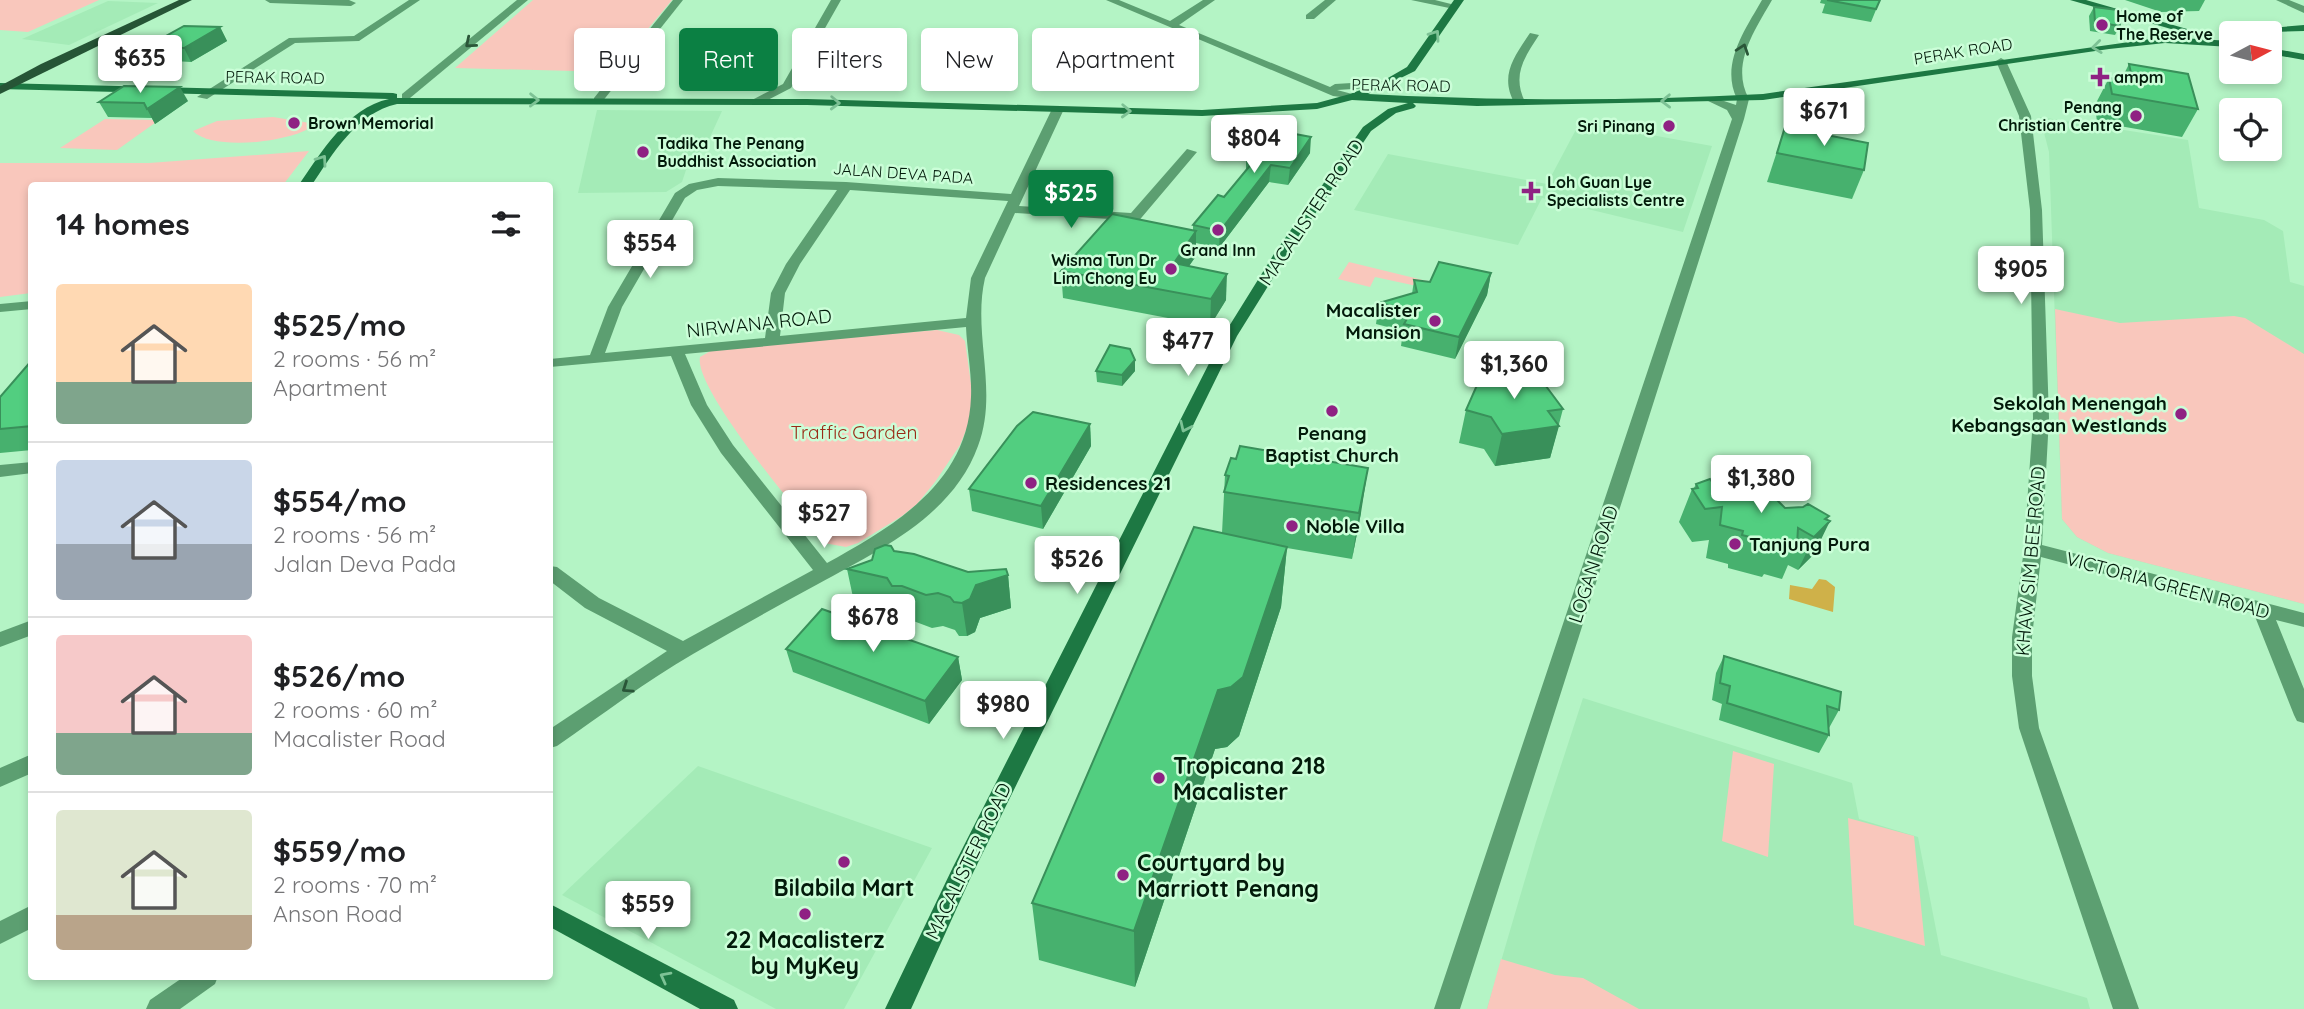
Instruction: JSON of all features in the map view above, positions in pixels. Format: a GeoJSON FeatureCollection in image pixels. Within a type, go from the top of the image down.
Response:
{"type":"FeatureCollection","features":[{"type":"Feature","properties":{"kind":"main road"},"geometry":{"type":"LineString","coordinates":[[2,87],[174,0]]}},
{"type":"Feature","properties":{"kind":"main road"},"geometry":{"type":"LineString","coordinates":[[2,87],[187,0]]}},
{"type":"Feature","properties":{"kind":"main road"},"geometry":{"type":"LineString","coordinates":[[2074,0],[2149,22],[2219,37]]}},
{"type":"Feature","properties":{"kind":"main road"},"geometry":{"type":"LineString","coordinates":[[1352,97],[1385,84],[1411,69],[1457,3]]}},
{"type":"Feature","properties":{"kind":"main road"},"geometry":{"type":"LineString","coordinates":[[2149,22],[2169,33],[2170,36],[2165,40]]}},
{"type":"Feature","properties":{"kind":"main road"},"geometry":{"type":"LineString","coordinates":[[2282,30],[2304,28]]}},
{"type":"Feature","properties":{"kind":"main road","name":"PERAK ROAD"},"geometry":{"type":"LineString","coordinates":[[209,95],[807,102],[1202,113],[1317,106],[1352,97],[1459,102],[1712,100],[1743,99],[2165,40],[2219,39]]}},
{"type":"Feature","properties":{"kind":"main road"},"geometry":{"type":"LineString","coordinates":[[2282,53],[2304,57]]}},
{"type":"Feature","properties":{"kind":"main road"},"geometry":{"type":"LineString","coordinates":[[1411,69],[1408,87],[1429,99],[1519,102]]}},
{"type":"Feature","properties":{"kind":"main road","name":"PERAK ROAD"},"geometry":{"type":"LineString","coordinates":[[2,87],[355,102],[341,127],[340,135]]}},
{"type":"Feature","properties":{"kind":"main road","name":"PERAK ROAD"},"geometry":{"type":"LineString","coordinates":[[340,135],[355,126],[368,111],[388,102],[466,99]]}},
{"type":"Feature","properties":{"kind":"main road"},"geometry":{"type":"LineString","coordinates":[[1367,129],[1398,109],[1459,102]]}},
{"type":"Feature","properties":{"kind":"main road"},"geometry":{"type":"LineString","coordinates":[[1317,106],[1349,106],[1368,112],[1367,129]]}},
{"type":"Feature","properties":{"kind":"main road","name":"MACALISTER ROAD"},"geometry":{"type":"LineString","coordinates":[[904,1002],[961,874],[1214,365],[1281,254],[1367,129]]}},
{"type":"Feature","properties":{"kind":"main road"},"geometry":{"type":"LineString","coordinates":[[307,182],[340,135]]}},
{"type":"Feature","properties":{"kind":"main road"},"geometry":{"type":"LineString","coordinates":[[553,916],[622,951],[645,967],[725,1009]]}},
{"type":"Feature","properties":{"kind":"main road"},"geometry":{"type":"LineString","coordinates":[[884,1009],[904,1002]]}},
{"type":"Feature","properties":{"kind":"street"},"geometry":{"type":"LineString","coordinates":[[270,0],[351,4]]}},
{"type":"Feature","properties":{"kind":"street"},"geometry":{"type":"LineString","coordinates":[[209,95],[293,40],[355,39],[415,0]]}},
{"type":"Feature","properties":{"kind":"street"},"geometry":{"type":"LineString","coordinates":[[406,96],[523,0]]}},
{"type":"Feature","properties":{"kind":"street"},"geometry":{"type":"LineString","coordinates":[[598,100],[678,0]]}},
{"type":"Feature","properties":{"kind":"street"},"geometry":{"type":"LineString","coordinates":[[756,102],[787,86],[836,0]]}},
{"type":"Feature","properties":{"kind":"street"},"geometry":{"type":"LineString","coordinates":[[1111,0],[1352,97]]}},
{"type":"Feature","properties":{"kind":"street"},"geometry":{"type":"LineString","coordinates":[[1171,24],[1210,0]]}},
{"type":"Feature","properties":{"kind":"street"},"geometry":{"type":"LineString","coordinates":[[1310,17],[1331,0]]}},
{"type":"Feature","properties":{"kind":"street"},"geometry":{"type":"LineString","coordinates":[[1416,0],[1457,3]]}},
{"type":"Feature","properties":{"kind":"street"},"geometry":{"type":"LineString","coordinates":[[1743,99],[1735,88],[1734,76],[1749,31],[1767,0]]}},
{"type":"Feature","properties":{"kind":"street"},"geometry":{"type":"LineString","coordinates":[[2281,0],[2304,10]]}},
{"type":"Feature","properties":{"kind":"street"},"geometry":{"type":"LineString","coordinates":[[1519,102],[1513,90],[1511,75],[1534,35]]}},
{"type":"Feature","properties":{"kind":"street","name":"KHAW SIM BEE ROAD"},"geometry":{"type":"LineString","coordinates":[[2001,61],[2025,117],[2036,210],[2041,418],[2033,549],[2022,637],[2022,676],[2029,728],[2126,1009]]}},
{"type":"Feature","properties":{"kind":"street"},"geometry":{"type":"LineString","coordinates":[[1311,81],[1345,88],[1385,84]]}},
{"type":"Feature","properties":{"kind":"street"},"geometry":{"type":"LineString","coordinates":[[787,86],[789,96],[807,102]]}},
{"type":"Feature","properties":{"kind":"street","name":"LOGAN ROAD"},"geometry":{"type":"LineString","coordinates":[[1447,1009],[1743,99]]}},
{"type":"Feature","properties":{"kind":"street"},"geometry":{"type":"LineString","coordinates":[[1712,100],[1732,108],[1738,119]]}},
{"type":"Feature","properties":{"kind":"street"},"geometry":{"type":"LineString","coordinates":[[553,738],[683,650],[887,538],[915,517],[948,482],[968,451],[978,426],[981,402],[972,299],[978,278],[1058,109]]}},
{"type":"Feature","properties":{"kind":"street"},"geometry":{"type":"LineString","coordinates":[[1124,233],[1133,217],[1191,152]]}},
{"type":"Feature","properties":{"kind":"street","name":"JALAN DEVA PADA"},"geometry":{"type":"LineString","coordinates":[[596,358],[615,307],[685,191],[718,182],[846,186],[1133,217]]}},
{"type":"Feature","properties":{"kind":"street"},"geometry":{"type":"LineString","coordinates":[[772,341],[778,293],[793,264],[846,186]]}},
{"type":"Feature","properties":{"kind":"street"},"geometry":{"type":"LineString","coordinates":[[0,308],[28,305]]}},
{"type":"Feature","properties":{"kind":"street","name":"NIRWANA ROAD"},"geometry":{"type":"LineString","coordinates":[[553,363],[972,322]]}},
{"type":"Feature","properties":{"kind":"street"},"geometry":{"type":"LineString","coordinates":[[676,350],[699,405],[727,449],[825,573]]}},
{"type":"Feature","properties":{"kind":"street"},"geometry":{"type":"LineString","coordinates":[[0,471],[28,468]]}},
{"type":"Feature","properties":{"kind":"street","name":"VICTORIA GREEN ROAD"},"geometry":{"type":"LineString","coordinates":[[2033,549],[2304,620]]}},
{"type":"Feature","properties":{"kind":"street"},"geometry":{"type":"LineString","coordinates":[[553,574],[592,603],[683,650]]}},
{"type":"Feature","properties":{"kind":"street"},"geometry":{"type":"LineString","coordinates":[[2262,609],[2304,715]]}},
{"type":"Feature","properties":{"kind":"street"},"geometry":{"type":"LineString","coordinates":[[0,640],[28,629]]}},
{"type":"Feature","properties":{"kind":"street"},"geometry":{"type":"LineString","coordinates":[[0,778],[28,765]]}},
{"type":"Feature","properties":{"kind":"street"},"geometry":{"type":"LineString","coordinates":[[0,933],[28,918]]}},
{"type":"Feature","properties":{"kind":"street"},"geometry":{"type":"LineString","coordinates":[[159,1009],[200,980]]}},
{"type":"Feature","properties":{"kind":"shaded area"},"geometry":{"type":"Polygon","coordinates":[[[108,1],[158,3],[69,45],[22,39],[108,1]]]}},
{"type":"Feature","properties":{"kind":"shaded area","name":"Tadika The Penang Buddhist Association"},"geometry":{"type":"Polygon","coordinates":[[[597,110],[722,111],[705,148],[702,148],[686,170],[682,182],[666,192],[578,193],[597,110]]]}},
{"type":"Feature","properties":{"kind":"shaded area","name":"Sekolah Menengah Kebangsaan Westlands"},"geometry":{"type":"Polygon","coordinates":[[[2040,117],[2188,140],[2199,208],[2264,220],[2283,231],[2290,282],[2304,286],[2304,604],[2108,553],[2077,537],[2062,519],[2049,152],[2040,117]]]}},
{"type":"Feature","properties":{"kind":"shaded area","name":"Loh Guan Lye Specialists Centre"},"geometry":{"type":"Polygon","coordinates":[[[1580,122],[1712,146],[1683,232],[1542,198],[1518,245],[1354,210],[1388,154],[1547,184],[1580,122]]]}},
{"type":"Feature","properties":{"kind":"shaded area"},"geometry":{"type":"Polygon","coordinates":[[[1819,579],[1826,580],[1835,587],[1833,612],[1789,599],[1790,585],[1812,589],[1819,579]]]}},
{"type":"Feature","properties":{"kind":"shaded area"},"geometry":{"type":"Polygon","coordinates":[[[1583,698],[1852,783],[1859,819],[1918,837],[1941,955],[2087,998],[2090,1009],[1487,1009],[1536,842],[1583,698]]]}},
{"type":"Feature","properties":{"kind":"shaded area"},"geometry":{"type":"Polygon","coordinates":[[[698,766],[932,848],[844,1009],[776,1009],[562,895],[698,766]]]}},
{"type":"Feature","properties":{"kind":"green space"},"geometry":{"type":"Polygon","coordinates":[[[0,0],[99,0],[28,32],[0,30],[0,0]]]}},
{"type":"Feature","properties":{"kind":"green space"},"geometry":{"type":"Polygon","coordinates":[[[533,0],[672,0],[649,28],[574,28],[574,71],[455,68],[533,0]]]}},
{"type":"Feature","properties":{"kind":"green space"},"geometry":{"type":"Polygon","coordinates":[[[273,117],[316,124],[291,136],[254,142],[218,141],[193,131],[217,121],[273,117]]]}},
{"type":"Feature","properties":{"kind":"green space"},"geometry":{"type":"Polygon","coordinates":[[[105,119],[159,120],[117,150],[60,148],[105,119]]]}},
{"type":"Feature","properties":{"kind":"green space"},"geometry":{"type":"Polygon","coordinates":[[[309,151],[285,182],[28,182],[28,293],[0,297],[0,163],[149,163],[309,151]]]}},
{"type":"Feature","properties":{"kind":"green space"},"geometry":{"type":"Polygon","coordinates":[[[1349,262],[1435,283],[1426,288],[1375,277],[1370,287],[1338,279],[1349,262]]]}},
{"type":"Feature","properties":{"kind":"green space","name":"Sekolah Menengah Kebangsaan Westlands"},"geometry":{"type":"Polygon","coordinates":[[[2055,309],[2120,323],[2234,316],[2245,318],[2304,354],[2304,604],[2108,553],[2077,537],[2062,519],[2055,309]]]}},
{"type":"Feature","properties":{"kind":"green space","name":"Traffic Garden"},"geometry":{"type":"Polygon","coordinates":[[[937,330],[959,335],[965,341],[972,391],[971,418],[960,445],[935,482],[917,504],[902,516],[858,543],[846,547],[824,543],[730,422],[702,373],[700,357],[714,349],[937,330]]]}},
{"type":"Feature","properties":{"kind":"green space"},"geometry":{"type":"Polygon","coordinates":[[[1733,751],[1774,764],[1768,857],[1722,841],[1733,751]]]}},
{"type":"Feature","properties":{"kind":"green space"},"geometry":{"type":"Polygon","coordinates":[[[1848,818],[1914,836],[1925,946],[1854,925],[1848,818]]]}},
{"type":"Feature","properties":{"kind":"green space"},"geometry":{"type":"Polygon","coordinates":[[[1501,959],[1555,975],[1583,978],[1639,1009],[1487,1009],[1501,959]]]}},
{"type":"Feature","properties":{"kind":"building"},"geometry":{"type":"Polygon","coordinates":[[[1827,0],[1880,0],[1876,9],[1827,0]]]}},
{"type":"Feature","properties":{"kind":"building"},"geometry":{"type":"Polygon","coordinates":[[[2094,7],[2118,10],[2120,26],[2095,22],[2094,7]]]}},
{"type":"Feature","properties":{"kind":"building"},"geometry":{"type":"Polygon","coordinates":[[[184,26],[220,27],[184,48],[148,46],[184,26]]]}},
{"type":"Feature","properties":{"kind":"building"},"geometry":{"type":"Polygon","coordinates":[[[2129,64],[2188,74],[2198,109],[2112,94],[2109,78],[2133,82],[2129,64]]]}},
{"type":"Feature","properties":{"kind":"building"},"geometry":{"type":"Polygon","coordinates":[[[124,86],[180,87],[147,109],[144,103],[99,102],[124,86]]]}},
{"type":"Feature","properties":{"kind":"building"},"geometry":{"type":"Polygon","coordinates":[[[1785,127],[1868,143],[1864,170],[1777,153],[1785,127]]]}},
{"type":"Feature","properties":{"kind":"building"},"geometry":{"type":"Polygon","coordinates":[[[1269,129],[1311,137],[1290,168],[1271,165],[1220,231],[1193,225],[1218,195],[1224,197],[1253,162],[1246,160],[1269,129]]]}},
{"type":"Feature","properties":{"kind":"building"},"geometry":{"type":"Polygon","coordinates":[[[1112,214],[1196,231],[1174,263],[1227,274],[1211,299],[1061,271],[1112,214]]]}},
{"type":"Feature","properties":{"kind":"building"},"geometry":{"type":"Polygon","coordinates":[[[1439,262],[1491,273],[1459,337],[1404,324],[1412,310],[1379,303],[1417,292],[1414,280],[1430,282],[1439,262]]]}},
{"type":"Feature","properties":{"kind":"building"},"geometry":{"type":"Polygon","coordinates":[[[1110,345],[1130,349],[1135,360],[1122,375],[1096,371],[1110,345]]]}},
{"type":"Feature","properties":{"kind":"building"},"geometry":{"type":"Polygon","coordinates":[[[28,365],[28,426],[0,429],[0,397],[28,365]]]}},
{"type":"Feature","properties":{"kind":"building"},"geometry":{"type":"Polygon","coordinates":[[[1485,367],[1509,373],[1534,370],[1563,409],[1548,411],[1559,426],[1502,434],[1491,417],[1466,410],[1485,367]]]}},
{"type":"Feature","properties":{"kind":"building"},"geometry":{"type":"Polygon","coordinates":[[[1033,412],[1090,424],[1041,506],[969,489],[1017,426],[1033,412]]]}},
{"type":"Feature","properties":{"kind":"building"},"geometry":{"type":"Polygon","coordinates":[[[1240,446],[1368,468],[1359,513],[1224,492],[1229,476],[1225,475],[1231,458],[1236,459],[1240,446]]]}},
{"type":"Feature","properties":{"kind":"building"},"geometry":{"type":"Polygon","coordinates":[[[1710,479],[1717,489],[1729,494],[1740,490],[1776,499],[1785,508],[1808,504],[1829,516],[1825,519],[1830,521],[1814,537],[1798,528],[1797,545],[1778,540],[1777,544],[1742,535],[1743,531],[1720,525],[1722,507],[1705,509],[1692,489],[1698,488],[1696,484],[1710,479]]]}},
{"type":"Feature","properties":{"kind":"building","name":"Tropicana 218 Macalister"},"geometry":{"type":"Polygon","coordinates":[[[1194,527],[1287,547],[1243,677],[1231,687],[1218,690],[1134,931],[1032,903],[1194,527]]]}},
{"type":"Feature","properties":{"kind":"building"},"geometry":{"type":"Polygon","coordinates":[[[891,546],[894,551],[914,554],[968,572],[1006,569],[1008,575],[976,585],[970,599],[962,603],[954,602],[950,597],[938,593],[926,595],[902,586],[892,586],[887,578],[847,569],[872,560],[875,549],[891,546]]]}},
{"type":"Feature","properties":{"kind":"building"},"geometry":{"type":"Polygon","coordinates":[[[822,609],[958,657],[925,701],[786,649],[822,609]]]}},
{"type":"Feature","properties":{"kind":"building"},"geometry":{"type":"Polygon","coordinates":[[[1724,656],[1841,692],[1839,710],[1827,706],[1829,735],[1727,703],[1730,686],[1720,683],[1724,656]]]}},
{"type":"Feature","properties":{"kind":"place","name":"Home of The Reserve"},"geometry":{"type":"Point","coordinates":[2102,25]}},
{"type":"Feature","properties":{"kind":"place","name":"ampm"},"geometry":{"type":"Point","coordinates":[2100,77]}},
{"type":"Feature","properties":{"kind":"place","name":"Penang Christian Centre"},"geometry":{"type":"Point","coordinates":[2136,116]}},
{"type":"Feature","properties":{"kind":"place","name":"Brown Memorial"},"geometry":{"type":"Point","coordinates":[294,123]}},
{"type":"Feature","properties":{"kind":"place","name":"Sri Pinang"},"geometry":{"type":"Point","coordinates":[1669,126]}},
{"type":"Feature","properties":{"kind":"place","name":"Tadika The Penang Buddhist Association"},"geometry":{"type":"Point","coordinates":[643,152]}},
{"type":"Feature","properties":{"kind":"place","name":"Loh Guan Lye Specialists Centre"},"geometry":{"type":"Point","coordinates":[1531,191]}},
{"type":"Feature","properties":{"kind":"place","name":"Grand Inn"},"geometry":{"type":"Point","coordinates":[1218,230]}},
{"type":"Feature","properties":{"kind":"place","name":"Wisma Tun Dr Lim Chong Eu"},"geometry":{"type":"Point","coordinates":[1171,269]}},
{"type":"Feature","properties":{"kind":"place","name":"Macalister Mansion"},"geometry":{"type":"Point","coordinates":[1435,321]}},
{"type":"Feature","properties":{"kind":"place","name":"Penang Baptist Church"},"geometry":{"type":"Point","coordinates":[1332,411]}},
{"type":"Feature","properties":{"kind":"place","name":"Sekolah Menengah Kebangsaan Westlands"},"geometry":{"type":"Point","coordinates":[2181,414]}},
{"type":"Feature","properties":{"kind":"place","name":"Residences 21"},"geometry":{"type":"Point","coordinates":[1031,483]}},
{"type":"Feature","properties":{"kind":"place","name":"Noble Villa"},"geometry":{"type":"Point","coordinates":[1292,526]}},
{"type":"Feature","properties":{"kind":"place","name":"Tanjung Pura"},"geometry":{"type":"Point","coordinates":[1735,544]}},
{"type":"Feature","properties":{"kind":"place","name":"Tropicana 218 Macalister"},"geometry":{"type":"Point","coordinates":[1159,778]}},
{"type":"Feature","properties":{"kind":"place","name":"Bilabila Mart"},"geometry":{"type":"Point","coordinates":[844,862]}},
{"type":"Feature","properties":{"kind":"place","name":"Courtyard by Marriott Penang"},"geometry":{"type":"Point","coordinates":[1123,875]}},
{"type":"Feature","properties":{"kind":"place","name":"22 Macalisterz by MyKey"},"geometry":{"type":"Point","coordinates":[805,914]}}]}
